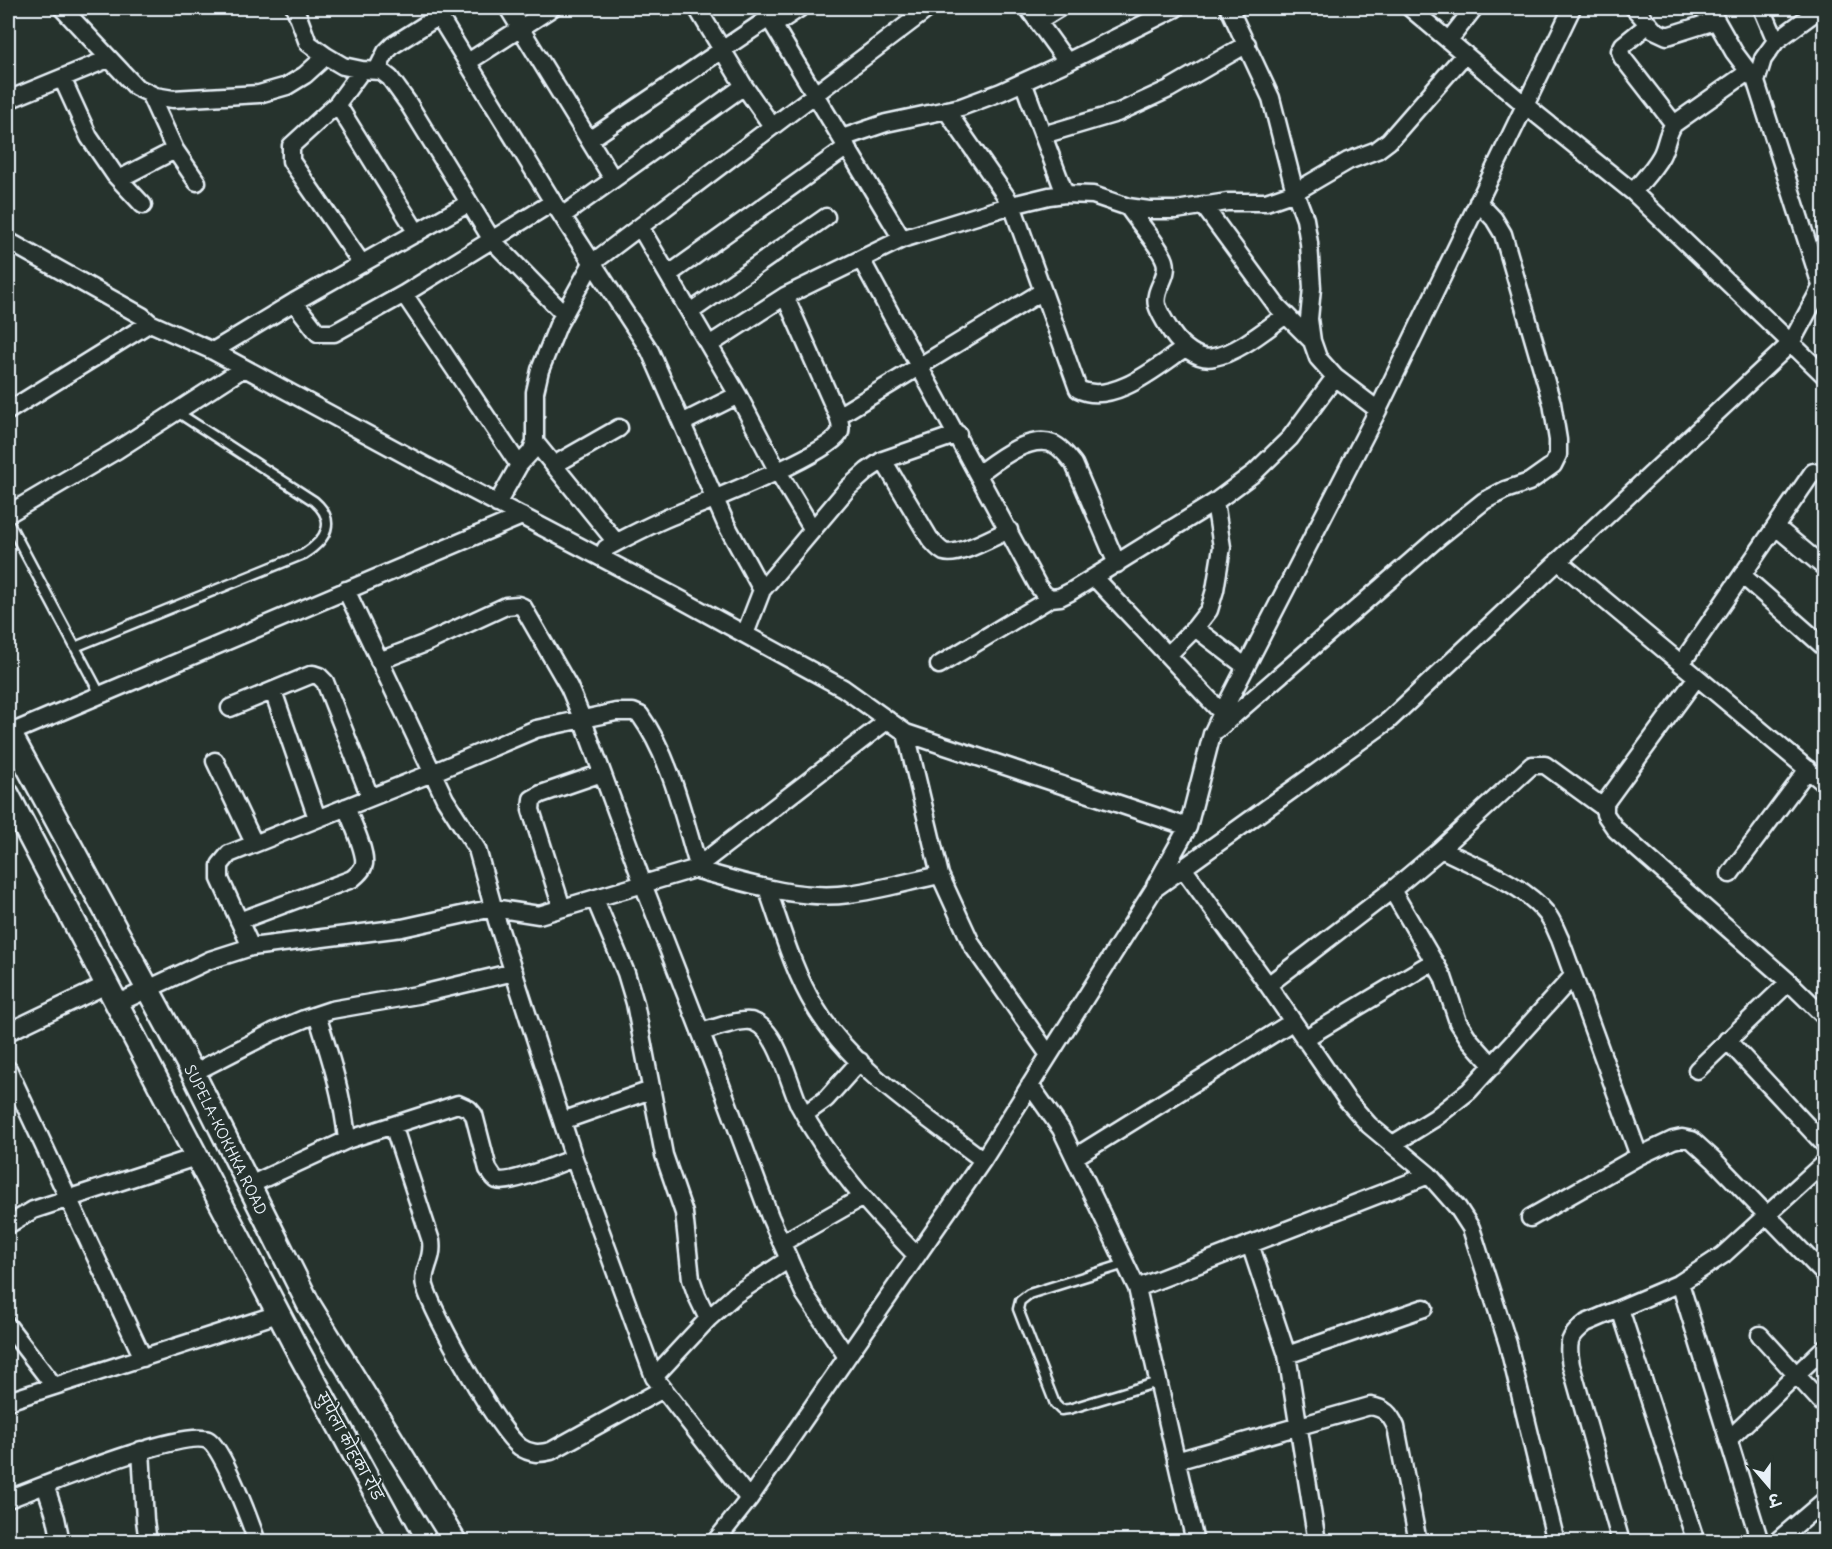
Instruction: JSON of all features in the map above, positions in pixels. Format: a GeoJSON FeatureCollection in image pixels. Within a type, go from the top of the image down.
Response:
{"type":"FeatureCollection","features":[{"type":"Feature","properties":{"kind":"street"},"geometry":{"type":"LineString","coordinates":[[62,8],[136,87],[173,99],[259,94],[287,86],[334,61]]}},
{"type":"Feature","properties":{"kind":"street"},"geometry":{"type":"LineString","coordinates":[[295,8],[308,43],[334,61],[381,71],[390,78],[408,103],[492,240],[564,314]]}},
{"type":"Feature","properties":{"kind":"street"},"geometry":{"type":"LineString","coordinates":[[508,8],[613,179]]}},
{"type":"Feature","properties":{"kind":"street"},"geometry":{"type":"LineString","coordinates":[[468,62],[552,8]]}},
{"type":"Feature","properties":{"kind":"street"},"geometry":{"type":"LineString","coordinates":[[697,8],[744,86],[772,126]]}},
{"type":"Feature","properties":{"kind":"street"},"geometry":{"type":"LineString","coordinates":[[589,140],[769,17],[800,8]]}},
{"type":"Feature","properties":{"kind":"street"},"geometry":{"type":"LineString","coordinates":[[497,504],[519,465],[531,452],[535,442],[535,392],[540,370],[564,314],[592,262],[929,8]]}},
{"type":"Feature","properties":{"kind":"street"},"geometry":{"type":"LineString","coordinates":[[1059,8],[1033,14],[1067,62]]}},
{"type":"Feature","properties":{"kind":"street"},"geometry":{"type":"LineString","coordinates":[[668,275],[844,143],[886,123],[971,104],[1067,62],[1176,8]]}},
{"type":"Feature","properties":{"kind":"street"},"geometry":{"type":"LineString","coordinates":[[1229,8],[1271,98],[1295,192],[1305,219],[1312,288],[1309,319],[1312,341],[1318,358],[1335,377],[1378,410]]}},
{"type":"Feature","properties":{"kind":"street"},"geometry":{"type":"LineString","coordinates":[[1410,8],[1633,192],[1824,375]]}},
{"type":"Feature","properties":{"kind":"street"},"geometry":{"type":"LineString","coordinates":[[1449,40],[1474,8]]}},
{"type":"Feature","properties":{"kind":"street"},"geometry":{"type":"LineString","coordinates":[[716,1542],[749,1499],[983,1160],[1154,889],[1188,827],[1212,734],[1378,410],[1572,8]]}},
{"type":"Feature","properties":{"kind":"street"},"geometry":{"type":"LineString","coordinates":[[1154,889],[1388,721],[1791,343],[1823,284],[1752,77],[1712,14],[1666,36],[1654,30],[1634,8]]}},
{"type":"Feature","properties":{"kind":"street"},"geometry":{"type":"LineString","coordinates":[[1762,8],[1776,41]]}},
{"type":"Feature","properties":{"kind":"street"},"geometry":{"type":"LineString","coordinates":[[1633,192],[1658,161],[1666,135],[1674,124],[1752,77],[1776,41],[1821,8]]}},
{"type":"Feature","properties":{"kind":"street"},"geometry":{"type":"LineString","coordinates":[[362,264],[291,161],[291,146],[337,104],[393,45],[436,12],[557,209],[650,351],[726,524],[762,590]]}},
{"type":"Feature","properties":{"kind":"street"},"geometry":{"type":"LineString","coordinates":[[769,17],[902,239]]}},
{"type":"Feature","properties":{"kind":"street"},"geometry":{"type":"LineString","coordinates":[[1649,24],[1623,45],[1621,54],[1674,124]]}},
{"type":"Feature","properties":{"kind":"street"},"geometry":{"type":"LineString","coordinates":[[1043,135],[1117,113],[1169,89],[1247,44]]}},
{"type":"Feature","properties":{"kind":"street"},"geometry":{"type":"LineString","coordinates":[[709,345],[784,296],[902,239],[1011,205],[1065,194],[1093,195],[1128,207],[1176,210],[1227,202],[1266,202],[1295,192],[1348,161],[1377,150],[1389,141],[1465,54]]}},
{"type":"Feature","properties":{"kind":"street"},"geometry":{"type":"LineString","coordinates":[[8,100],[108,59]]}},
{"type":"Feature","properties":{"kind":"street"},"geometry":{"type":"LineString","coordinates":[[62,78],[89,137],[119,180],[143,205]]}},
{"type":"Feature","properties":{"kind":"street"},"geometry":{"type":"LineString","coordinates":[[1023,82],[1065,194]]}},
{"type":"Feature","properties":{"kind":"street"},"geometry":{"type":"LineString","coordinates":[[294,302],[318,333],[334,333],[404,294],[492,240],[613,179],[744,86]]}},
{"type":"Feature","properties":{"kind":"street"},"geometry":{"type":"LineString","coordinates":[[149,93],[175,150],[197,182]]}},
{"type":"Feature","properties":{"kind":"street"},"geometry":{"type":"LineString","coordinates":[[337,104],[417,233]]}},
{"type":"Feature","properties":{"kind":"street"},"geometry":{"type":"LineString","coordinates":[[946,110],[1011,205],[1078,389],[1087,394],[1100,394],[1119,388],[1142,377],[1185,348]]}},
{"type":"Feature","properties":{"kind":"street"},"geometry":{"type":"LineString","coordinates":[[119,180],[175,150]]}},
{"type":"Feature","properties":{"kind":"street"},"geometry":{"type":"LineString","coordinates":[[1212,734],[1439,537],[1484,501],[1504,490],[1529,482],[1553,465],[1558,455],[1558,440],[1546,383],[1503,234],[1494,219],[1478,202]]}},
{"type":"Feature","properties":{"kind":"street"},"geometry":{"type":"LineString","coordinates":[[213,351],[294,302],[469,203]]}},
{"type":"Feature","properties":{"kind":"street"},"geometry":{"type":"LineString","coordinates":[[1203,206],[1254,276],[1286,315],[1312,341]]}},
{"type":"Feature","properties":{"kind":"street"},"geometry":{"type":"LineString","coordinates":[[1128,207],[1165,260],[1165,276],[1156,296],[1156,303],[1168,327],[1185,348],[1200,356],[1212,358],[1228,352],[1286,315]]}},
{"type":"Feature","properties":{"kind":"street"},"geometry":{"type":"LineString","coordinates":[[690,312],[826,218]]}},
{"type":"Feature","properties":{"kind":"street"},"geometry":{"type":"LineString","coordinates":[[640,227],[738,395],[777,470],[813,530]]}},
{"type":"Feature","properties":{"kind":"street"},"geometry":{"type":"LineString","coordinates":[[8,242],[140,316],[213,351],[745,634],[843,688],[906,733],[1188,827]]}},
{"type":"Feature","properties":{"kind":"street"},"geometry":{"type":"LineString","coordinates":[[861,259],[958,434],[1038,586],[1044,594],[1051,598]]}},
{"type":"Feature","properties":{"kind":"street"},"geometry":{"type":"LineString","coordinates":[[838,417],[1043,291]]}},
{"type":"Feature","properties":{"kind":"street"},"geometry":{"type":"LineString","coordinates":[[404,294],[519,465]]}},
{"type":"Feature","properties":{"kind":"street"},"geometry":{"type":"LineString","coordinates":[[602,558],[606,548],[616,542],[676,514],[716,500],[819,450],[830,443],[841,431],[838,417],[784,296]]}},
{"type":"Feature","properties":{"kind":"street"},"geometry":{"type":"LineString","coordinates":[[8,411],[140,316]]}},
{"type":"Feature","properties":{"kind":"street"},"geometry":{"type":"LineString","coordinates":[[8,514],[117,450],[244,368]]}},
{"type":"Feature","properties":{"kind":"street"},"geometry":{"type":"LineString","coordinates":[[939,665],[1051,598],[1060,597],[1095,578],[1215,502],[1254,473],[1290,438],[1335,377]]}},
{"type":"Feature","properties":{"kind":"street"},"geometry":{"type":"LineString","coordinates":[[682,423],[738,395]]}},
{"type":"Feature","properties":{"kind":"street"},"geometry":{"type":"LineString","coordinates":[[554,465],[619,428]]}},
{"type":"Feature","properties":{"kind":"street"},"geometry":{"type":"LineString","coordinates":[[745,634],[762,590],[848,488],[883,460],[958,434]]}},
{"type":"Feature","properties":{"kind":"street"},"geometry":{"type":"LineString","coordinates":[[535,442],[616,542]]}},
{"type":"Feature","properties":{"kind":"street"},"geometry":{"type":"LineString","coordinates":[[978,474],[1009,452],[1023,446],[1038,442],[1053,444],[1074,464],[1117,564]]}},
{"type":"Feature","properties":{"kind":"street"},"geometry":{"type":"LineString","coordinates":[[883,460],[930,539],[946,553],[966,549],[1009,530]]}},
{"type":"Feature","properties":{"kind":"street"},"geometry":{"type":"LineString","coordinates":[[1681,664],[1813,472]]}},
{"type":"Feature","properties":{"kind":"street"},"geometry":{"type":"LineString","coordinates":[[1168,655],[1209,610],[1215,590],[1222,547],[1215,502]]}},
{"type":"Feature","properties":{"kind":"street"},"geometry":{"type":"LineString","coordinates":[[8,732],[522,516]]}},
{"type":"Feature","properties":{"kind":"street"},"geometry":{"type":"LineString","coordinates":[[1776,527],[1824,567]]}},
{"type":"Feature","properties":{"kind":"street"},"geometry":{"type":"LineString","coordinates":[[1558,561],[1824,783]]}},
{"type":"Feature","properties":{"kind":"street"},"geometry":{"type":"LineString","coordinates":[[1742,575],[1824,647]]}},
{"type":"Feature","properties":{"kind":"street"},"geometry":{"type":"LineString","coordinates":[[1095,578],[1222,713]]}},
{"type":"Feature","properties":{"kind":"street"},"geometry":{"type":"LineString","coordinates":[[346,590],[445,799],[477,849],[493,908],[574,1158],[658,1383],[749,1499]]}},
{"type":"Feature","properties":{"kind":"street"},"geometry":{"type":"LineString","coordinates":[[379,661],[426,643],[506,606],[523,607],[569,687],[582,718],[643,884],[782,1243],[804,1293],[847,1357]]}},
{"type":"Feature","properties":{"kind":"street"},"geometry":{"type":"LineString","coordinates":[[1195,628],[1246,667]]}},
{"type":"Feature","properties":{"kind":"street"},"geometry":{"type":"LineString","coordinates":[[230,708],[313,674],[322,678],[370,797]]}},
{"type":"Feature","properties":{"kind":"street"},"geometry":{"type":"LineString","coordinates":[[1697,677],[1605,803],[1604,808],[1608,821],[1824,1016]]}},
{"type":"Feature","properties":{"kind":"street"},"geometry":{"type":"LineString","coordinates":[[273,691],[317,818]]}},
{"type":"Feature","properties":{"kind":"street"},"geometry":{"type":"LineString","coordinates":[[250,947],[220,879],[220,865],[229,854],[536,729],[582,718],[626,711],[640,715],[654,737],[670,777],[696,867]]}},
{"type":"Feature","properties":{"kind":"street"},"geometry":{"type":"LineString","coordinates":[[8,1032],[111,994],[147,989],[210,960],[250,947],[402,928],[493,908],[539,915],[696,867],[888,720]]}},
{"type":"Feature","properties":{"kind":"street","name":"SUPELA-KOKHKA ROAD"},"geometry":{"type":"LineString","coordinates":[[8,732],[193,1072],[309,1305],[455,1542]]}},
{"type":"Feature","properties":{"kind":"street"},"geometry":{"type":"LineString","coordinates":[[906,733],[940,875],[972,945],[1049,1055]]}},
{"type":"Feature","properties":{"kind":"street"},"geometry":{"type":"LineString","coordinates":[[215,761],[254,843]]}},
{"type":"Feature","properties":{"kind":"street"},"geometry":{"type":"LineString","coordinates":[[1268,985],[1392,890],[1441,849],[1532,765],[1545,765],[1604,808]]}},
{"type":"Feature","properties":{"kind":"street"},"geometry":{"type":"LineString","coordinates":[[1730,874],[1808,769]]}},
{"type":"Feature","properties":{"kind":"street"},"geometry":{"type":"LineString","coordinates":[[562,908],[531,810],[531,800],[541,794],[602,773]]}},
{"type":"Feature","properties":{"kind":"street"},"geometry":{"type":"LineString","coordinates":[[8,795],[278,1314],[8,1401]]}},
{"type":"Feature","properties":{"kind":"street"},"geometry":{"type":"LineString","coordinates":[[239,921],[352,879],[357,875],[362,869],[364,856],[346,807]]}},
{"type":"Feature","properties":{"kind":"street"},"geometry":{"type":"LineString","coordinates":[[1441,849],[1510,885],[1530,898],[1548,915],[1560,939],[1639,1156]]}},
{"type":"Feature","properties":{"kind":"street"},"geometry":{"type":"LineString","coordinates":[[696,867],[767,888],[807,894],[848,895],[940,875]]}},
{"type":"Feature","properties":{"kind":"street"},"geometry":{"type":"LineString","coordinates":[[1183,868],[1268,985],[1347,1100],[1369,1125],[1429,1175],[1458,1208],[1471,1228],[1508,1344],[1556,1542]]}},
{"type":"Feature","properties":{"kind":"street"},"geometry":{"type":"LineString","coordinates":[[767,888],[795,964],[815,1007],[838,1038],[875,1076],[983,1160]]}},
{"type":"Feature","properties":{"kind":"street"},"geometry":{"type":"LineString","coordinates":[[1392,890],[1443,977],[1458,1022],[1469,1039],[1493,1066]]}},
{"type":"Feature","properties":{"kind":"street"},"geometry":{"type":"LineString","coordinates":[[595,899],[626,973],[635,1003],[664,1155],[684,1214],[691,1279],[708,1318]]}},
{"type":"Feature","properties":{"kind":"street"},"geometry":{"type":"LineString","coordinates":[[1304,1039],[1434,961]]}},
{"type":"Feature","properties":{"kind":"street"},"geometry":{"type":"LineString","coordinates":[[193,1072],[273,1032],[317,1015],[514,972]]}},
{"type":"Feature","properties":{"kind":"street"},"geometry":{"type":"LineString","coordinates":[[1393,1144],[1435,1118],[1469,1090],[1573,976]]}},
{"type":"Feature","properties":{"kind":"street"},"geometry":{"type":"LineString","coordinates":[[1696,1070],[1789,982]]}},
{"type":"Feature","properties":{"kind":"street"},"geometry":{"type":"LineString","coordinates":[[317,1015],[338,1080],[345,1114],[347,1140]]}},
{"type":"Feature","properties":{"kind":"street"},"geometry":{"type":"LineString","coordinates":[[701,1032],[745,1021],[754,1021],[763,1027],[778,1052],[816,1136],[861,1198],[917,1256]]}},
{"type":"Feature","properties":{"kind":"street"},"geometry":{"type":"LineString","coordinates":[[1075,1157],[1293,1022]]}},
{"type":"Feature","properties":{"kind":"street"},"geometry":{"type":"LineString","coordinates":[[1727,1040],[1824,1144]]}},
{"type":"Feature","properties":{"kind":"street"},"geometry":{"type":"LineString","coordinates":[[805,1114],[826,1099],[860,1061]]}},
{"type":"Feature","properties":{"kind":"street"},"geometry":{"type":"LineString","coordinates":[[8,1069],[143,1358]]}},
{"type":"Feature","properties":{"kind":"street"},"geometry":{"type":"LineString","coordinates":[[1030,1085],[1061,1129],[1137,1288],[1195,1542]]}},
{"type":"Feature","properties":{"kind":"street"},"geometry":{"type":"LineString","coordinates":[[562,1120],[651,1090]]}},
{"type":"Feature","properties":{"kind":"street"},"geometry":{"type":"LineString","coordinates":[[250,1185],[347,1140],[458,1104],[469,1108],[474,1115],[488,1169],[497,1180],[512,1180],[574,1158]]}},
{"type":"Feature","properties":{"kind":"street"},"geometry":{"type":"LineString","coordinates":[[393,1125],[431,1241],[431,1258],[425,1271],[425,1286],[451,1340],[511,1439],[532,1453],[550,1451],[658,1383],[708,1318],[736,1294],[789,1259]]}},
{"type":"Feature","properties":{"kind":"street"},"geometry":{"type":"LineString","coordinates":[[1530,1218],[1639,1156],[1672,1140],[1682,1138],[1692,1140],[1769,1215],[1824,1274]]}},
{"type":"Feature","properties":{"kind":"street"},"geometry":{"type":"LineString","coordinates":[[8,1225],[33,1210],[196,1157]]}},
{"type":"Feature","properties":{"kind":"street"},"geometry":{"type":"LineString","coordinates":[[1621,1542],[1569,1352],[1569,1342],[1573,1333],[1586,1323],[1680,1282],[1723,1255],[1824,1163]]}},
{"type":"Feature","properties":{"kind":"street"},"geometry":{"type":"LineString","coordinates":[[1137,1288],[1429,1175]]}},
{"type":"Feature","properties":{"kind":"street"},"geometry":{"type":"LineString","coordinates":[[782,1243],[861,1198]]}},
{"type":"Feature","properties":{"kind":"street"},"geometry":{"type":"LineString","coordinates":[[1250,1244],[1287,1355],[1317,1542]]}},
{"type":"Feature","properties":{"kind":"street"},"geometry":{"type":"LineString","coordinates":[[1680,1282],[1760,1542]]}},
{"type":"Feature","properties":{"kind":"street"},"geometry":{"type":"LineString","coordinates":[[1287,1355],[1424,1308]]}},
{"type":"Feature","properties":{"kind":"street"},"geometry":{"type":"LineString","coordinates":[[1620,1309],[1696,1542]]}},
{"type":"Feature","properties":{"kind":"street","name":"सुपेला कोहका रोड"},"geometry":{"type":"LineString","coordinates":[[278,1314],[402,1542]]}},
{"type":"Feature","properties":{"kind":"street"},"geometry":{"type":"LineString","coordinates":[[8,1326],[54,1386]]}},
{"type":"Feature","properties":{"kind":"street"},"geometry":{"type":"LineString","coordinates":[[1760,1335],[1824,1405]]}},
{"type":"Feature","properties":{"kind":"street"},"geometry":{"type":"LineString","coordinates":[[1728,1440],[1824,1348]]}},
{"type":"Feature","properties":{"kind":"street"},"geometry":{"type":"LineString","coordinates":[[1176,1461],[1370,1406],[1380,1407],[1387,1412],[1396,1427],[1418,1542]]}},
{"type":"Feature","properties":{"kind":"street"},"geometry":{"type":"LineString","coordinates":[[8,1499],[141,1450],[188,1440],[208,1440],[216,1447],[224,1463],[257,1542]]}},
{"type":"Feature","properties":{"kind":"street"},"geometry":{"type":"LineString","coordinates":[[141,1450],[148,1542]]}},
{"type":"Feature","properties":{"kind":"street"},"geometry":{"type":"LineString","coordinates":[[45,1485],[61,1542]]}},
{"type":"Feature","properties":{"kind":"street"},"geometry":{"type":"LineString","coordinates":[[1776,1542],[1824,1501]]}},
{"type":"Feature","properties":{"kind":"lane"},"geometry":{"type":"LineString","coordinates":[[75,647],[304,554],[321,540],[326,532],[327,516],[314,501],[177,412]]}},
{"type":"Feature","properties":{"kind":"lane"},"geometry":{"type":"LineString","coordinates":[[8,521],[99,694]]}},
{"type":"Feature","properties":{"kind":"lane"},"geometry":{"type":"LineString","coordinates":[[1125,1264],[1029,1294],[1020,1301],[1018,1309],[1055,1404],[1061,1410],[1158,1382]]}}]}
